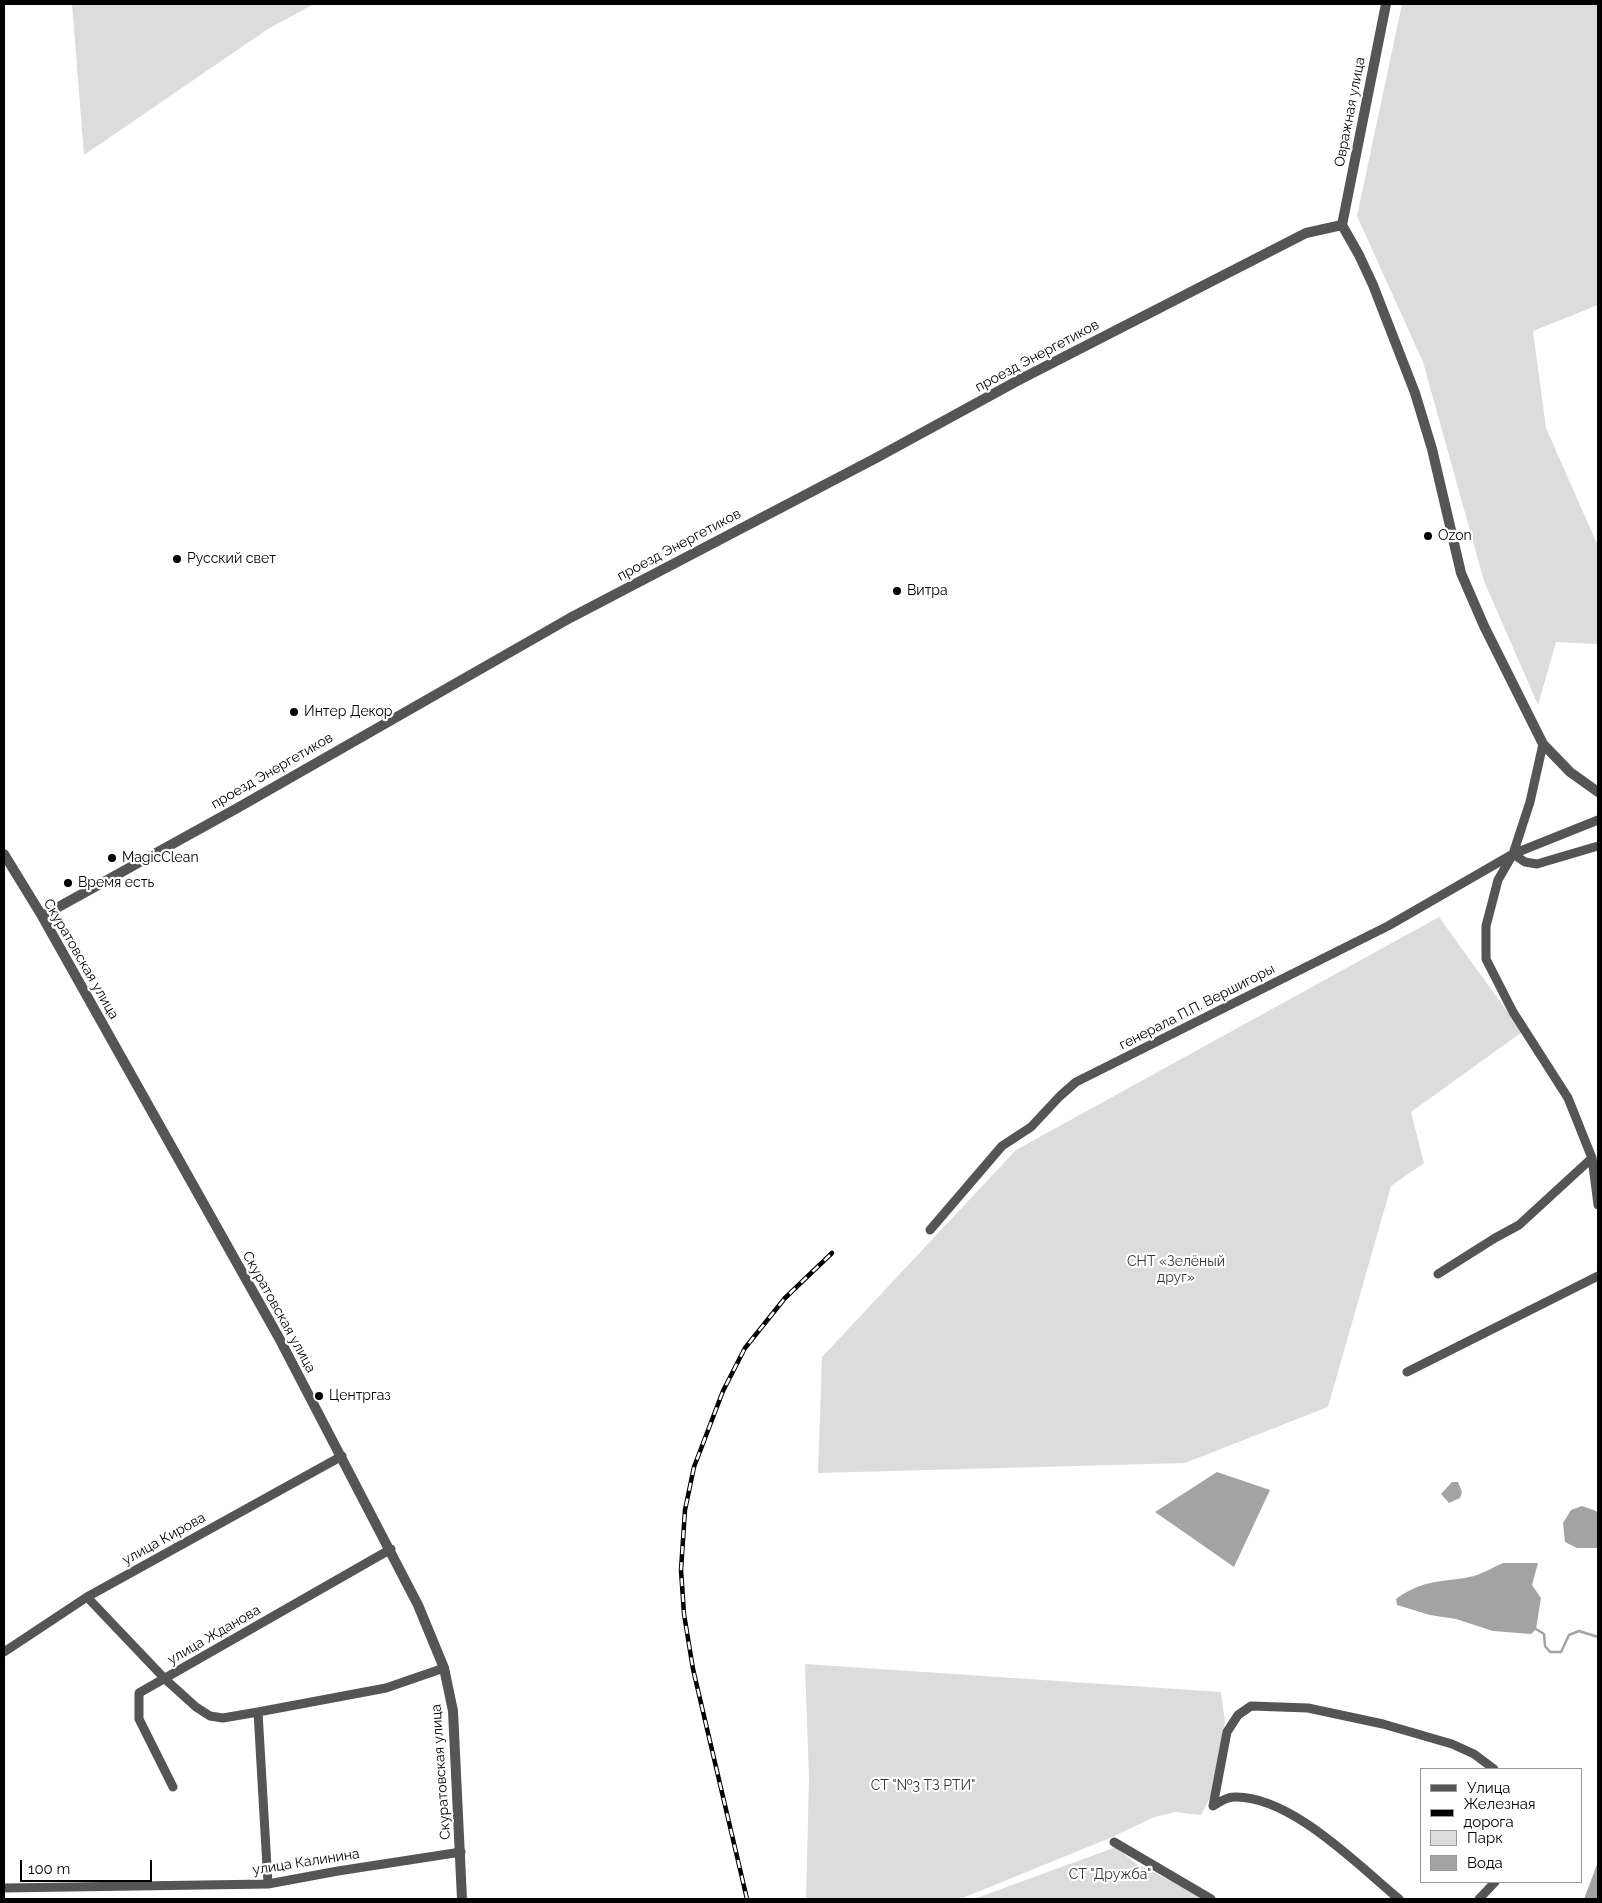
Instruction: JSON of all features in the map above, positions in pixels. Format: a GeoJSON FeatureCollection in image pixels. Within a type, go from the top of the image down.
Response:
{"type":"FeatureCollection","features":[{"type":"Feature","properties":{"kind":"street","name":"Овражная улица"},"geometry":{"type":"LineString","coordinates":[[1342,225],[1386,4]]}},
{"type":"Feature","properties":{"kind":"street"},"geometry":{"type":"LineString","coordinates":[[1342,225],[1373,285],[1415,393],[1432,449],[1461,573],[1484,626],[1543,744],[1570,772],[1598,792]]}},
{"type":"Feature","properties":{"kind":"street","name":"проезд Энергетиков"},"geometry":{"type":"LineString","coordinates":[[42,916],[240,807],[570,618],[876,458],[1017,381],[1306,233],[1342,225]]}},
{"type":"Feature","properties":{"kind":"street"},"geometry":{"type":"LineString","coordinates":[[1543,744],[1530,802],[1513,854],[1498,880],[1486,926],[1486,959],[1513,1012],[1568,1098],[1592,1158],[1598,1205]]}},
{"type":"Feature","properties":{"kind":"street","name":"генерала П.П. Вершигоры"},"geometry":{"type":"LineString","coordinates":[[930,1230],[1002,1146],[1031,1128],[1060,1096],[1076,1082],[1388,926],[1513,854],[1598,820]]}},
{"type":"Feature","properties":{"kind":"street"},"geometry":{"type":"LineString","coordinates":[[1513,854],[1525,862],[1537,864],[1598,846]]}},
{"type":"Feature","properties":{"kind":"street","name":"Скуратовская улица"},"geometry":{"type":"LineString","coordinates":[[4,854],[42,916],[279,1338],[391,1549],[418,1605],[444,1668],[452,1711],[462,1899]]}},
{"type":"Feature","properties":{"kind":"street"},"geometry":{"type":"LineString","coordinates":[[1438,1274],[1519,1225],[1592,1158]]}},
{"type":"Feature","properties":{"kind":"street"},"geometry":{"type":"LineString","coordinates":[[1407,1372],[1598,1276]]}},
{"type":"Feature","properties":{"kind":"street","name":"улица Кирова"},"geometry":{"type":"LineString","coordinates":[[4,1652],[86,1597],[342,1456]]}},
{"type":"Feature","properties":{"kind":"street","name":"улица Жданова"},"geometry":{"type":"LineString","coordinates":[[172,1787],[139,1719],[139,1694],[391,1549]]}},
{"type":"Feature","properties":{"kind":"street"},"geometry":{"type":"LineString","coordinates":[[86,1597],[165,1679],[196,1707],[210,1716],[223,1718],[386,1688],[444,1668]]}},
{"type":"Feature","properties":{"kind":"street"},"geometry":{"type":"LineString","coordinates":[[1399,1899],[1322,1834],[1282,1810],[1253,1799],[1233,1796],[1213,1806],[1228,1732],[1238,1715],[1251,1706],[1308,1708],[1383,1724],[1452,1744],[1474,1754],[1493,1768]]}},
{"type":"Feature","properties":{"kind":"street"},"geometry":{"type":"LineString","coordinates":[[258,1712],[268,1884]]}},
{"type":"Feature","properties":{"kind":"street"},"geometry":{"type":"LineString","coordinates":[[1114,1842],[1211,1899]]}},
{"type":"Feature","properties":{"kind":"street","name":"улица Калинина"},"geometry":{"type":"LineString","coordinates":[[4,1888],[268,1884],[338,1870],[461,1852]]}},
{"type":"Feature","properties":{"kind":"street"},"geometry":{"type":"LineString","coordinates":[[1479,1899],[1495,1883]]}},
{"type":"Feature","properties":{"kind":"green space"},"geometry":{"type":"Polygon","coordinates":[[[72,4],[314,4],[268,29],[84,155],[72,4]]]}},
{"type":"Feature","properties":{"kind":"green space"},"geometry":{"type":"Polygon","coordinates":[[[1402,4],[1598,4],[1598,305],[1533,331],[1546,428],[1598,546],[1598,644],[1556,642],[1538,705],[1484,581],[1423,362],[1357,216],[1402,4]]]}},
{"type":"Feature","properties":{"kind":"green space","name":"СНТ «Зелёный друг»"},"geometry":{"type":"Polygon","coordinates":[[[1439,917],[1522,1032],[1411,1112],[1424,1163],[1391,1186],[1328,1407],[1185,1463],[818,1473],[822,1357],[1016,1150],[1439,917]]]}},
{"type":"Feature","properties":{"kind":"green space","name":"СТ \"№3 ТЗ РТИ\""},"geometry":{"type":"Polygon","coordinates":[[[805,1664],[1221,1692],[1225,1722],[1211,1796],[1201,1815],[1175,1812],[1152,1818],[1110,1838],[960,1899],[806,1899],[809,1778],[805,1664]]]}},
{"type":"Feature","properties":{"kind":"green space","name":"СТ \"Дружба\""},"geometry":{"type":"Polygon","coordinates":[[[1116,1847],[1135,1863],[1207,1899],[974,1899],[1116,1847]]]}},
{"type":"Feature","properties":{"kind":"water"},"geometry":{"type":"Polygon","coordinates":[[[1217,1472],[1270,1490],[1234,1567],[1155,1512],[1217,1472]]]}},
{"type":"Feature","properties":{"kind":"water"},"geometry":{"type":"Polygon","coordinates":[[[1452,1482],[1458,1482],[1462,1492],[1460,1498],[1449,1503],[1441,1494],[1452,1482]]]}},
{"type":"Feature","properties":{"kind":"water"},"geometry":{"type":"Polygon","coordinates":[[[1582,1506],[1596,1511],[1598,1514],[1598,1548],[1577,1548],[1565,1542],[1563,1523],[1571,1510],[1582,1506]]]}},
{"type":"Feature","properties":{"kind":"water"},"geometry":{"type":"Polygon","coordinates":[[[1503,1563],[1538,1563],[1532,1585],[1541,1598],[1536,1629],[1531,1634],[1493,1631],[1456,1619],[1430,1615],[1397,1605],[1396,1599],[1406,1592],[1425,1584],[1474,1576],[1503,1563]]]}},
{"type":"Feature","properties":{"kind":"water"},"geometry":{"type":"Polygon","coordinates":[[[1598,1862],[1598,1899],[1584,1899],[1598,1862]]]}},
{"type":"Feature","properties":{"kind":"waterway"},"geometry":{"type":"LineString","coordinates":[[1536,1629],[1544,1634],[1545,1646],[1550,1652],[1561,1652],[1569,1635],[1579,1631],[1598,1637]]}},
{"type":"Feature","properties":{"kind":"railway"},"geometry":{"type":"LineString","coordinates":[[747,1899],[693,1669],[684,1614],[681,1570],[685,1510],[694,1467],[723,1391],[745,1348],[785,1298],[832,1253]]}},
{"type":"Feature","properties":{"kind":"place","name":"Ozon"},"geometry":{"type":"Point","coordinates":[1428,536]}},
{"type":"Feature","properties":{"kind":"place","name":"Русский свет"},"geometry":{"type":"Point","coordinates":[177,559]}},
{"type":"Feature","properties":{"kind":"place","name":"Витра"},"geometry":{"type":"Point","coordinates":[897,591]}},
{"type":"Feature","properties":{"kind":"place","name":"Интер Декор"},"geometry":{"type":"Point","coordinates":[294,712]}},
{"type":"Feature","properties":{"kind":"place","name":"MagicClean"},"geometry":{"type":"Point","coordinates":[112,858]}},
{"type":"Feature","properties":{"kind":"place","name":"Время есть"},"geometry":{"type":"Point","coordinates":[68,883]}},
{"type":"Feature","properties":{"kind":"place","name":"Центргаз"},"geometry":{"type":"Point","coordinates":[319,1396]}}]}
